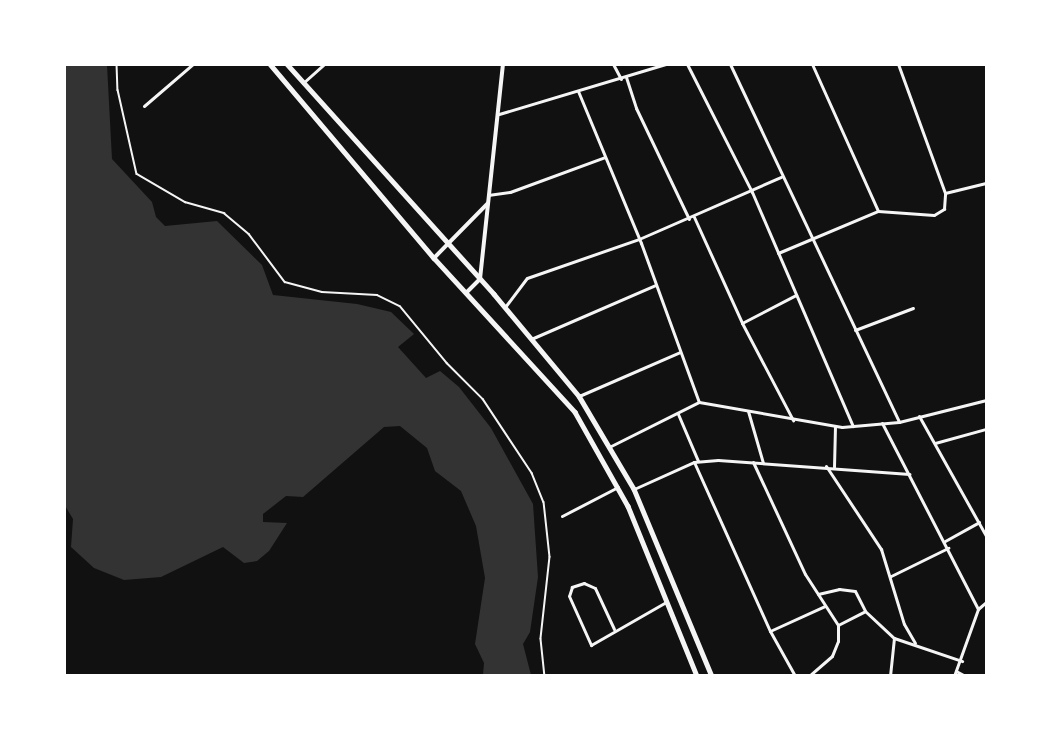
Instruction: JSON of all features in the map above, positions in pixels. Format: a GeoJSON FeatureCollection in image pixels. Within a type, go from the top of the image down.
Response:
{"type":"FeatureCollection","features":[{"type":"Feature","properties":{"kind":"highway"},"geometry":{"type":"LineString","coordinates":[[270,64],[434,258],[570,406],[618,487],[697,675]]}},
{"type":"Feature","properties":{"kind":"highway"},"geometry":{"type":"LineString","coordinates":[[287,64],[302,84],[505,306],[579,396],[611,446],[634,489],[712,675]]}},
{"type":"Feature","properties":{"kind":"main road"},"geometry":{"type":"LineString","coordinates":[[467,292],[480,279],[503,64]]}},
{"type":"Feature","properties":{"kind":"main road"},"geometry":{"type":"LineString","coordinates":[[434,258],[489,203]]}},
{"type":"Feature","properties":{"kind":"street"},"geometry":{"type":"LineString","coordinates":[[144,106],[193,64]]}},
{"type":"Feature","properties":{"kind":"street"},"geometry":{"type":"LineString","coordinates":[[302,84],[324,64]]}},
{"type":"Feature","properties":{"kind":"street"},"geometry":{"type":"LineString","coordinates":[[613,64],[621,79]]}},
{"type":"Feature","properties":{"kind":"street"},"geometry":{"type":"LineString","coordinates":[[499,114],[666,64]]}},
{"type":"Feature","properties":{"kind":"street"},"geometry":{"type":"LineString","coordinates":[[687,64],[752,192],[853,426]]}},
{"type":"Feature","properties":{"kind":"street"},"geometry":{"type":"LineString","coordinates":[[730,64],[781,177],[899,422]]}},
{"type":"Feature","properties":{"kind":"street"},"geometry":{"type":"LineString","coordinates":[[812,64],[878,211]]}},
{"type":"Feature","properties":{"kind":"street"},"geometry":{"type":"LineString","coordinates":[[778,253],[878,211],[934,215],[944,208],[945,193],[898,64]]}},
{"type":"Feature","properties":{"kind":"street"},"geometry":{"type":"LineString","coordinates":[[626,77],[636,108],[688,219]]}},
{"type":"Feature","properties":{"kind":"street"},"geometry":{"type":"LineString","coordinates":[[578,91],[639,239],[699,402]]}},
{"type":"Feature","properties":{"kind":"street"},"geometry":{"type":"LineString","coordinates":[[488,195],[510,192],[605,157]]}},
{"type":"Feature","properties":{"kind":"street"},"geometry":{"type":"LineString","coordinates":[[505,306],[527,278],[639,239],[752,192],[781,177]]}},
{"type":"Feature","properties":{"kind":"street"},"geometry":{"type":"LineString","coordinates":[[945,193],[987,183]]}},
{"type":"Feature","properties":{"kind":"street"},"geometry":{"type":"LineString","coordinates":[[694,216],[742,323],[793,420]]}},
{"type":"Feature","properties":{"kind":"street"},"geometry":{"type":"LineString","coordinates":[[531,339],[656,285]]}},
{"type":"Feature","properties":{"kind":"street"},"geometry":{"type":"LineString","coordinates":[[742,323],[796,295]]}},
{"type":"Feature","properties":{"kind":"street"},"geometry":{"type":"LineString","coordinates":[[855,330],[913,308]]}},
{"type":"Feature","properties":{"kind":"street"},"geometry":{"type":"LineString","coordinates":[[579,396],[680,352]]}},
{"type":"Feature","properties":{"kind":"street"},"geometry":{"type":"LineString","coordinates":[[611,446],[699,402],[793,420],[853,426],[899,422],[987,400]]}},
{"type":"Feature","properties":{"kind":"street"},"geometry":{"type":"LineString","coordinates":[[748,411],[763,463]]}},
{"type":"Feature","properties":{"kind":"street"},"geometry":{"type":"LineString","coordinates":[[678,414],[770,631],[795,675]]}},
{"type":"Feature","properties":{"kind":"street"},"geometry":{"type":"LineString","coordinates":[[920,416],[987,536]]}},
{"type":"Feature","properties":{"kind":"street"},"geometry":{"type":"LineString","coordinates":[[882,423],[978,609]]}},
{"type":"Feature","properties":{"kind":"street"},"geometry":{"type":"LineString","coordinates":[[834,467],[835,426]]}},
{"type":"Feature","properties":{"kind":"street"},"geometry":{"type":"LineString","coordinates":[[935,443],[987,429]]}},
{"type":"Feature","properties":{"kind":"street"},"geometry":{"type":"LineString","coordinates":[[634,489],[696,461],[826,466],[909,474]]}},
{"type":"Feature","properties":{"kind":"street"},"geometry":{"type":"LineString","coordinates":[[753,462],[772,508],[818,594],[838,625],[838,641],[832,656],[809,675]]}},
{"type":"Feature","properties":{"kind":"street"},"geometry":{"type":"LineString","coordinates":[[826,466],[881,549],[904,624],[915,643]]}},
{"type":"Feature","properties":{"kind":"street"},"geometry":{"type":"LineString","coordinates":[[562,516],[618,487]]}},
{"type":"Feature","properties":{"kind":"street"},"geometry":{"type":"LineString","coordinates":[[945,542],[979,522]]}},
{"type":"Feature","properties":{"kind":"street"},"geometry":{"type":"LineString","coordinates":[[891,576],[948,548]]}},
{"type":"Feature","properties":{"kind":"street"},"geometry":{"type":"LineString","coordinates":[[614,629],[595,588],[584,583],[572,587],[569,596],[591,645],[614,629],[666,602]]}},
{"type":"Feature","properties":{"kind":"street"},"geometry":{"type":"LineString","coordinates":[[818,594],[839,589],[855,591],[865,611],[894,638],[915,643],[962,661]]}},
{"type":"Feature","properties":{"kind":"street"},"geometry":{"type":"LineString","coordinates":[[965,675],[955,673],[962,661],[978,609],[987,602]]}},
{"type":"Feature","properties":{"kind":"street"},"geometry":{"type":"LineString","coordinates":[[770,631],[825,606]]}},
{"type":"Feature","properties":{"kind":"street"},"geometry":{"type":"LineString","coordinates":[[838,625],[865,611]]}},
{"type":"Feature","properties":{"kind":"street"},"geometry":{"type":"LineString","coordinates":[[890,675],[894,638]]}},
{"type":"Feature","properties":{"kind":"path"},"geometry":{"type":"LineString","coordinates":[[117,64],[131,158],[137,174],[185,201],[224,213],[249,234],[285,282],[322,292],[377,295],[400,306],[447,363],[483,399],[531,474],[544,502],[550,557],[541,639],[545,675]]}},
{"type":"Feature","properties":{"kind":"shaded area"},"geometry":{"type":"Polygon","coordinates":[[[64,65],[107,65],[112,159],[152,202],[156,217],[165,226],[217,221],[262,265],[273,295],[357,304],[391,312],[414,334],[398,347],[426,378],[440,371],[459,387],[491,428],[533,504],[538,577],[530,632],[523,644],[531,675],[483,675],[484,663],[475,644],[485,578],[476,526],[461,491],[435,471],[427,448],[400,426],[384,427],[303,497],[286,496],[263,514],[263,522],[287,523],[269,551],[257,561],[244,563],[223,547],[161,577],[124,580],[94,568],[71,547],[73,519],[64,504],[64,65]]]}}]}
